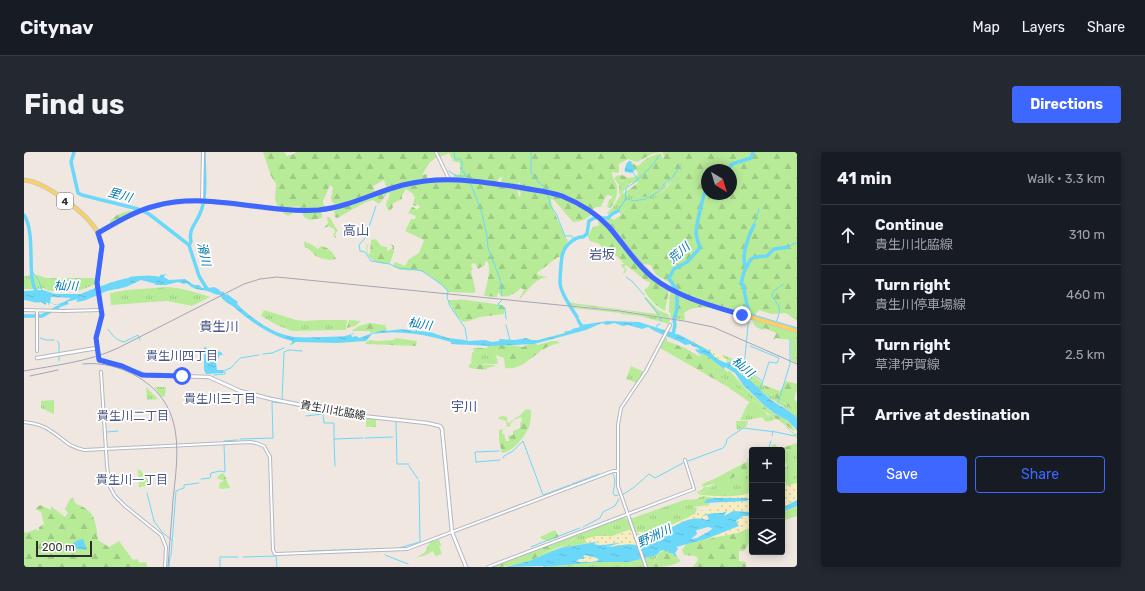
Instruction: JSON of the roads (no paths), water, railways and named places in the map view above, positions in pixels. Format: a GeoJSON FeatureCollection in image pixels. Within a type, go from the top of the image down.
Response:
{"type":"FeatureCollection","features":[{"type":"Feature","properties":{"kind":"main road"},"geometry":{"type":"LineString","coordinates":[[37,358],[97,348],[97,334],[102,315],[98,278],[102,246],[98,233],[145,209],[174,202],[203,201],[287,210],[321,210],[343,206],[404,185],[449,179],[482,182],[556,194],[578,203],[608,226],[642,268],[669,288],[681,295],[699,302],[797,331]]}},
{"type":"Feature","properties":{"kind":"main road","name":"4"},"geometry":{"type":"LineString","coordinates":[[24,180],[38,183],[52,192],[84,215],[92,223],[98,233]]}},
{"type":"Feature","properties":{"kind":"main road","name":"貴生川北脇線"},"geometry":{"type":"LineString","coordinates":[[97,348],[99,360],[122,366],[142,375],[209,377],[240,391],[271,399],[352,415],[427,423],[440,426],[442,428],[452,532],[466,567]]}},
{"type":"Feature","properties":{"kind":"street"},"geometry":{"type":"LineString","coordinates":[[203,152],[203,201]]}},
{"type":"Feature","properties":{"kind":"street"},"geometry":{"type":"LineString","coordinates":[[436,152],[449,179]]}},
{"type":"Feature","properties":{"kind":"street"},"geometry":{"type":"LineString","coordinates":[[24,310],[56,311],[102,309]]}},
{"type":"Feature","properties":{"kind":"street"},"geometry":{"type":"LineString","coordinates":[[37,311],[37,351]]}},
{"type":"Feature","properties":{"kind":"street"},"geometry":{"type":"LineString","coordinates":[[646,567],[619,492],[617,471],[618,425],[621,408],[646,372],[670,326]]}},
{"type":"Feature","properties":{"kind":"street"},"geometry":{"type":"LineString","coordinates":[[101,372],[108,480],[111,490],[125,506],[161,535],[166,547],[165,567]]}},
{"type":"Feature","properties":{"kind":"street"},"geometry":{"type":"LineString","coordinates":[[24,422],[44,427],[76,448],[90,450],[238,442],[256,443],[264,446],[270,457],[273,550],[275,554],[400,550],[412,548],[572,486],[617,471]]}},
{"type":"Feature","properties":{"kind":"street"},"geometry":{"type":"LineString","coordinates":[[488,567],[694,488],[685,462]]}},
{"type":"Feature","properties":{"kind":"water"},"geometry":{"type":"Polygon","coordinates":[[[629,161],[631,161],[632,166],[635,169],[633,173],[625,172],[629,161]]]}},
{"type":"Feature","properties":{"kind":"water"},"geometry":{"type":"Polygon","coordinates":[[[168,274],[164,277],[169,280],[185,279],[194,285],[199,285],[202,288],[207,286],[209,288],[214,287],[238,302],[237,304],[243,310],[263,325],[278,333],[295,337],[347,336],[351,334],[352,337],[356,336],[355,335],[359,338],[373,333],[386,330],[402,329],[415,331],[417,329],[417,331],[430,332],[448,338],[468,341],[485,340],[492,342],[499,341],[500,339],[515,340],[526,338],[538,340],[565,333],[564,332],[580,327],[580,325],[608,321],[639,322],[680,335],[710,351],[720,360],[728,363],[726,360],[739,369],[741,374],[750,380],[774,402],[797,418],[797,431],[788,421],[765,406],[743,385],[735,373],[725,367],[724,369],[707,356],[697,352],[695,349],[700,350],[691,344],[685,345],[648,327],[642,329],[628,325],[623,326],[614,323],[607,325],[602,323],[586,330],[534,344],[489,346],[451,344],[451,342],[422,335],[393,332],[372,334],[366,341],[337,343],[296,342],[291,345],[290,344],[292,341],[261,328],[233,306],[224,301],[220,295],[194,288],[187,283],[184,284],[178,282],[166,285],[154,285],[156,284],[141,280],[126,287],[107,291],[86,300],[78,302],[76,301],[78,299],[67,302],[69,304],[54,309],[60,305],[57,304],[71,298],[51,297],[50,302],[53,304],[49,303],[48,306],[48,303],[46,302],[46,305],[41,302],[36,303],[24,300],[24,291],[43,290],[55,294],[81,294],[129,277],[159,277],[160,275],[168,274]]]}},
{"type":"Feature","properties":{"kind":"water"},"geometry":{"type":"Polygon","coordinates":[[[204,347],[221,352],[223,355],[220,355],[216,362],[217,370],[224,370],[223,373],[206,374],[204,370],[204,347]]]}},
{"type":"Feature","properties":{"kind":"water"},"geometry":{"type":"Polygon","coordinates":[[[746,498],[749,500],[746,501],[704,503],[707,499],[746,498]]]}},
{"type":"Feature","properties":{"kind":"water"},"geometry":{"type":"Polygon","coordinates":[[[797,500],[797,506],[785,511],[785,506],[797,500]]]}},
{"type":"Feature","properties":{"kind":"water"},"geometry":{"type":"Polygon","coordinates":[[[727,511],[724,516],[733,511],[749,512],[749,516],[743,516],[736,521],[739,526],[706,539],[676,547],[678,549],[675,553],[677,556],[676,557],[667,550],[666,553],[664,550],[660,551],[657,555],[629,562],[599,562],[543,567],[506,567],[529,561],[560,548],[596,542],[594,544],[600,545],[620,543],[606,547],[632,544],[640,547],[656,542],[659,538],[650,539],[682,522],[694,519],[706,520],[709,519],[707,515],[703,515],[722,513],[727,511]],[[708,527],[697,530],[697,534],[691,539],[697,538],[712,528],[708,527]],[[585,555],[583,557],[587,557],[584,559],[579,559],[576,562],[593,562],[599,560],[597,558],[585,555]]]}},
{"type":"Feature","properties":{"kind":"water"},"geometry":{"type":"Polygon","coordinates":[[[82,539],[84,540],[86,550],[70,548],[70,545],[82,539]]]}},
{"type":"Feature","properties":{"kind":"waterway","name":"里川"},"geometry":{"type":"LineString","coordinates":[[74,152],[71,162],[78,193],[138,209],[149,214],[189,245]]}},
{"type":"Feature","properties":{"kind":"waterway","name":"滑川"},"geometry":{"type":"LineString","coordinates":[[204,152],[205,182],[203,205],[192,229],[190,237],[191,242],[189,245],[199,276],[207,289]]}},
{"type":"Feature","properties":{"kind":"waterway"},"geometry":{"type":"LineString","coordinates":[[454,152],[455,159],[460,159],[462,162],[462,170],[467,177]]}},
{"type":"Feature","properties":{"kind":"waterway"},"geometry":{"type":"LineString","coordinates":[[531,152],[531,172],[538,182],[544,186],[550,206],[556,213],[565,236],[572,236],[574,240]]}},
{"type":"Feature","properties":{"kind":"waterway","name":"荒川"},"geometry":{"type":"LineString","coordinates":[[732,164],[751,158],[753,152]]}},
{"type":"Feature","properties":{"kind":"waterway"},"geometry":{"type":"LineString","coordinates":[[618,211],[625,200],[626,188],[634,183],[650,168],[659,156]]}},
{"type":"Feature","properties":{"kind":"waterway"},"geometry":{"type":"LineString","coordinates":[[625,200],[628,199],[634,201],[645,199],[653,195],[672,178],[681,165]]}},
{"type":"Feature","properties":{"kind":"waterway"},"geometry":{"type":"LineString","coordinates":[[449,171],[456,176],[466,176]]}},
{"type":"Feature","properties":{"kind":"waterway"},"geometry":{"type":"LineString","coordinates":[[633,173],[637,180]]}},
{"type":"Feature","properties":{"kind":"waterway"},"geometry":{"type":"LineString","coordinates":[[470,182],[482,213],[488,248],[500,279],[502,296]]}},
{"type":"Feature","properties":{"kind":"waterway","name":"荒川"},"geometry":{"type":"LineString","coordinates":[[673,334],[675,325],[674,319],[677,309],[677,290],[669,278],[674,269],[687,262],[700,248],[696,237],[696,229],[702,200]]}},
{"type":"Feature","properties":{"kind":"waterway"},"geometry":{"type":"LineString","coordinates":[[376,206],[367,236],[359,245],[360,251],[365,252],[371,261],[390,264],[398,268],[422,271],[441,284],[448,291],[447,297],[450,306],[465,328],[467,340]]}},
{"type":"Feature","properties":{"kind":"waterway"},"geometry":{"type":"LineString","coordinates":[[754,225],[759,209]]}},
{"type":"Feature","properties":{"kind":"waterway"},"geometry":{"type":"LineString","coordinates":[[577,317],[565,297],[560,284],[562,255],[568,244],[587,234],[589,221],[594,218],[608,218],[618,211]]}},
{"type":"Feature","properties":{"kind":"waterway"},"geometry":{"type":"LineString","coordinates":[[24,215],[28,223],[30,234],[32,279],[34,287],[38,293]]}},
{"type":"Feature","properties":{"kind":"waterway"},"geometry":{"type":"LineString","coordinates":[[746,267],[744,263],[745,252],[754,225]]}},
{"type":"Feature","properties":{"kind":"waterway"},"geometry":{"type":"LineString","coordinates":[[788,247],[797,243]]}},
{"type":"Feature","properties":{"kind":"waterway"},"geometry":{"type":"LineString","coordinates":[[788,247],[774,249],[767,256],[755,257],[751,259],[744,272],[741,284],[744,286],[749,315],[797,329]]}},
{"type":"Feature","properties":{"kind":"waterway"},"geometry":{"type":"LineString","coordinates":[[32,271],[39,281],[42,291]]}},
{"type":"Feature","properties":{"kind":"waterway"},"geometry":{"type":"LineString","coordinates":[[626,277],[633,282],[644,295]]}},
{"type":"Feature","properties":{"kind":"waterway"},"geometry":{"type":"LineString","coordinates":[[776,323],[779,309],[772,294],[784,284]]}},
{"type":"Feature","properties":{"kind":"waterway"},"geometry":{"type":"LineString","coordinates":[[645,298],[659,315]]}},
{"type":"Feature","properties":{"kind":"waterway"},"geometry":{"type":"LineString","coordinates":[[502,300],[498,304],[500,307],[505,308],[506,319]]}},
{"type":"Feature","properties":{"kind":"waterway"},"geometry":{"type":"LineString","coordinates":[[24,316],[42,316],[58,307]]}},
{"type":"Feature","properties":{"kind":"waterway","name":"杣川"},"geometry":{"type":"LineString","coordinates":[[749,315],[744,368],[762,381]]}},
{"type":"Feature","properties":{"kind":"waterway"},"geometry":{"type":"LineString","coordinates":[[659,318],[661,321]]}},
{"type":"Feature","properties":{"kind":"waterway"},"geometry":{"type":"LineString","coordinates":[[578,320],[582,327]]}},
{"type":"Feature","properties":{"kind":"waterway"},"geometry":{"type":"LineString","coordinates":[[657,328],[657,325],[660,324]]}},
{"type":"Feature","properties":{"kind":"waterway"},"geometry":{"type":"LineString","coordinates":[[506,325],[510,340]]}},
{"type":"Feature","properties":{"kind":"waterway"},"geometry":{"type":"LineString","coordinates":[[108,329],[121,341],[124,342],[138,335],[140,340]]}},
{"type":"Feature","properties":{"kind":"waterway"},"geometry":{"type":"LineString","coordinates":[[40,338],[54,340]]}},
{"type":"Feature","properties":{"kind":"waterway"},"geometry":{"type":"LineString","coordinates":[[778,403],[790,364],[790,340]]}},
{"type":"Feature","properties":{"kind":"waterway"},"geometry":{"type":"LineString","coordinates":[[57,341],[59,343],[59,353]]}},
{"type":"Feature","properties":{"kind":"waterway"},"geometry":{"type":"LineString","coordinates":[[750,346],[779,358],[777,363],[769,362],[760,390]]}},
{"type":"Feature","properties":{"kind":"waterway"},"geometry":{"type":"LineString","coordinates":[[263,354],[272,353],[284,348]]}},
{"type":"Feature","properties":{"kind":"waterway"},"geometry":{"type":"LineString","coordinates":[[282,400],[284,352],[289,350],[302,351]]}},
{"type":"Feature","properties":{"kind":"waterway"},"geometry":{"type":"LineString","coordinates":[[59,355],[59,361]]}},
{"type":"Feature","properties":{"kind":"waterway"},"geometry":{"type":"LineString","coordinates":[[214,375],[225,374],[225,370],[231,368],[240,358],[259,355]]}},
{"type":"Feature","properties":{"kind":"waterway"},"geometry":{"type":"LineString","coordinates":[[240,439],[273,438],[272,402],[282,403]]}},
{"type":"Feature","properties":{"kind":"waterway"},"geometry":{"type":"LineString","coordinates":[[306,416],[323,414],[324,423],[334,423],[334,439]]}},
{"type":"Feature","properties":{"kind":"waterway"},"geometry":{"type":"LineString","coordinates":[[396,421],[397,464],[409,464]]}},
{"type":"Feature","properties":{"kind":"waterway"},"geometry":{"type":"LineString","coordinates":[[622,495],[633,488],[649,474],[655,478],[683,463],[723,448],[727,439],[743,428],[794,436],[797,434]]}},
{"type":"Feature","properties":{"kind":"waterway"},"geometry":{"type":"LineString","coordinates":[[107,432],[118,431]]}},
{"type":"Feature","properties":{"kind":"waterway"},"geometry":{"type":"LineString","coordinates":[[772,436],[773,431]]}},
{"type":"Feature","properties":{"kind":"waterway"},"geometry":{"type":"LineString","coordinates":[[365,438],[393,437]]}},
{"type":"Feature","properties":{"kind":"waterway"},"geometry":{"type":"LineString","coordinates":[[335,466],[334,439],[363,438]]}},
{"type":"Feature","properties":{"kind":"waterway"},"geometry":{"type":"LineString","coordinates":[[224,441],[237,440]]}},
{"type":"Feature","properties":{"kind":"waterway"},"geometry":{"type":"LineString","coordinates":[[503,458],[523,441],[543,495],[570,485]]}},
{"type":"Feature","properties":{"kind":"waterway"},"geometry":{"type":"LineString","coordinates":[[769,447],[771,441]]}},
{"type":"Feature","properties":{"kind":"waterway"},"geometry":{"type":"LineString","coordinates":[[201,479],[210,478],[211,473],[220,471],[225,472],[224,444]]}},
{"type":"Feature","properties":{"kind":"waterway"},"geometry":{"type":"LineString","coordinates":[[476,462],[475,452],[499,451]]}},
{"type":"Feature","properties":{"kind":"waterway"},"geometry":{"type":"LineString","coordinates":[[476,462],[500,460]]}},
{"type":"Feature","properties":{"kind":"waterway"},"geometry":{"type":"LineString","coordinates":[[409,466],[418,479]]}},
{"type":"Feature","properties":{"kind":"waterway"},"geometry":{"type":"LineString","coordinates":[[569,489],[612,473],[615,480],[613,493],[615,496],[618,495]]}},
{"type":"Feature","properties":{"kind":"waterway"},"geometry":{"type":"LineString","coordinates":[[572,484],[599,474]]}},
{"type":"Feature","properties":{"kind":"waterway"},"geometry":{"type":"LineString","coordinates":[[399,548],[420,542],[419,481]]}},
{"type":"Feature","properties":{"kind":"waterway"},"geometry":{"type":"LineString","coordinates":[[171,556],[176,491],[184,488],[184,485],[199,483]]}},
{"type":"Feature","properties":{"kind":"waterway"},"geometry":{"type":"LineString","coordinates":[[147,493],[154,521],[162,532],[172,540]]}},
{"type":"Feature","properties":{"kind":"waterway"},"geometry":{"type":"LineString","coordinates":[[583,527],[600,518],[603,512],[615,506],[619,499]]}},
{"type":"Feature","properties":{"kind":"waterway"},"geometry":{"type":"LineString","coordinates":[[559,536],[580,528]]}},
{"type":"Feature","properties":{"kind":"waterway"},"geometry":{"type":"LineString","coordinates":[[531,547],[558,536]]}},
{"type":"Feature","properties":{"kind":"waterway"},"geometry":{"type":"LineString","coordinates":[[339,550],[367,549]]}},
{"type":"Feature","properties":{"kind":"waterway"},"geometry":{"type":"LineString","coordinates":[[370,549],[377,549]]}},
{"type":"Feature","properties":{"kind":"waterway"},"geometry":{"type":"LineString","coordinates":[[309,551],[337,550]]}},
{"type":"Feature","properties":{"kind":"waterway"},"geometry":{"type":"LineString","coordinates":[[385,555],[408,564]]}},
{"type":"Feature","properties":{"kind":"waterway"},"geometry":{"type":"LineString","coordinates":[[169,567],[170,556]]}},
{"type":"Feature","properties":{"kind":"waterway"},"geometry":{"type":"LineString","coordinates":[[243,557],[276,556],[277,567]]}},
{"type":"Feature","properties":{"kind":"waterway"},"geometry":{"type":"LineString","coordinates":[[220,567],[220,557],[238,557]]}},
{"type":"Feature","properties":{"kind":"railway"},"geometry":{"type":"LineString","coordinates":[[24,371],[72,362],[107,353],[244,284],[260,279],[277,277],[620,311],[684,321],[713,327],[797,364]]}},
{"type":"Feature","properties":{"kind":"railway"},"geometry":{"type":"LineString","coordinates":[[83,364],[111,366],[125,370],[138,377],[153,389],[164,402],[171,416],[177,448],[168,567]]}},
{"type":"Feature","properties":{"kind":"railway"},"geometry":{"type":"LineString","coordinates":[[30,376],[58,370]]}},
{"type":"Feature","properties":{"kind":"district","name":"高山"},"geometry":{"type":"Point","coordinates":[356,230]}},
{"type":"Feature","properties":{"kind":"district","name":"岩坂"},"geometry":{"type":"Point","coordinates":[602,254]}},
{"type":"Feature","properties":{"kind":"district","name":"貴生川"},"geometry":{"type":"Point","coordinates":[219,326]}},
{"type":"Feature","properties":{"kind":"district","name":"貴生川四丁目"},"geometry":{"type":"Point","coordinates":[182,356]}},
{"type":"Feature","properties":{"kind":"district","name":"貴生川三丁目"},"geometry":{"type":"Point","coordinates":[220,399]}},
{"type":"Feature","properties":{"kind":"district","name":"宇川"},"geometry":{"type":"Point","coordinates":[464,406]}},
{"type":"Feature","properties":{"kind":"district","name":"貴生川二丁目"},"geometry":{"type":"Point","coordinates":[133,416]}},
{"type":"Feature","properties":{"kind":"district","name":"貴生川一丁目"},"geometry":{"type":"Point","coordinates":[132,480]}},
{"type":"Feature","properties":{"kind":"water label","name":"野洲川"},"geometry":{"type":"Point","coordinates":[654,536]}}]}
